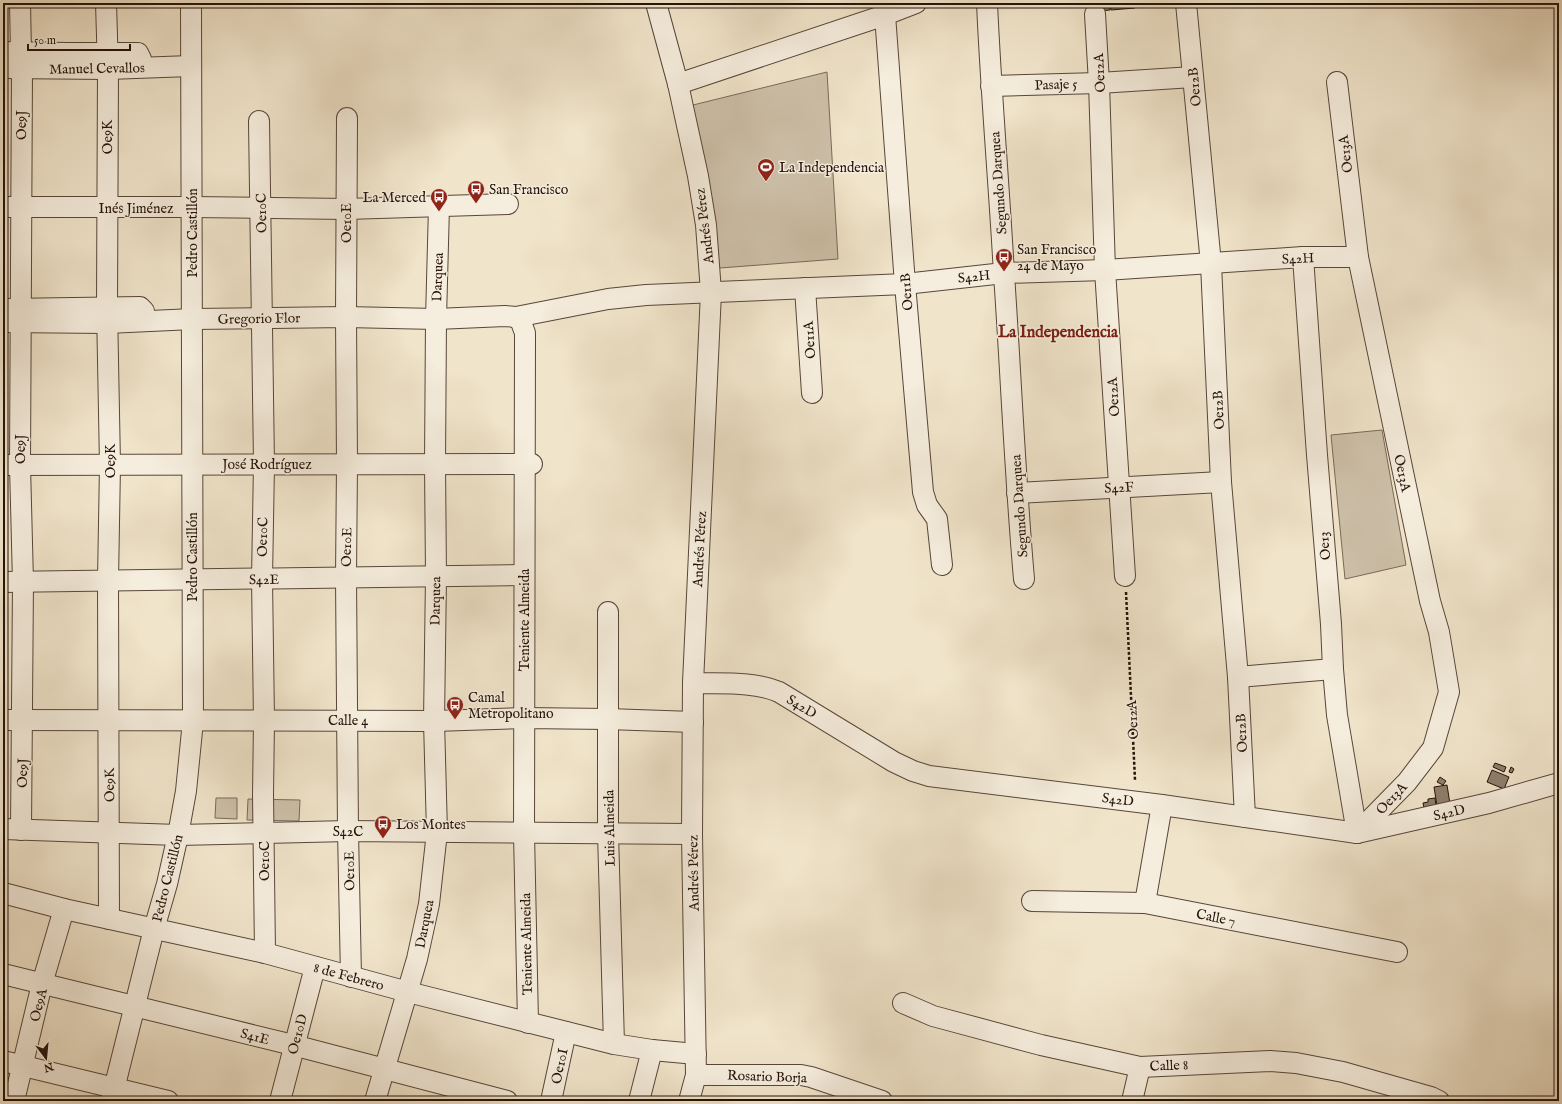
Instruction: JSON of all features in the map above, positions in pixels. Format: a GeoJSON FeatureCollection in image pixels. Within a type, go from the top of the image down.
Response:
{"type":"FeatureCollection","features":[{"type":"Feature","properties":{"kind":"street","name":"Oe9J"},"geometry":{"type":"LineString","coordinates":[[12,830],[23,721],[23,582],[12,465],[12,60],[20,3]]}},
{"type":"Feature","properties":{"kind":"street","name":"Oe9K"},"geometry":{"type":"LineString","coordinates":[[106,3],[107,315],[110,464],[108,580],[109,919]]}},
{"type":"Feature","properties":{"kind":"street","name":"Pedro Castillón"},"geometry":{"type":"LineString","coordinates":[[112,1095],[134,1005],[167,884],[178,835],[186,791],[193,721],[191,3]]}},
{"type":"Feature","properties":{"kind":"street","name":"Andrés Pérez"},"geometry":{"type":"LineString","coordinates":[[656,3],[678,84],[698,176],[706,225],[711,292],[693,683],[692,834],[696,1075],[689,1101]]}},
{"type":"Feature","properties":{"kind":"street"},"geometry":{"type":"LineString","coordinates":[[678,84],[885,15],[916,3]]}},
{"type":"Feature","properties":{"kind":"street","name":"Segundo Darquea"},"geometry":{"type":"LineString","coordinates":[[987,3],[1017,493],[1024,579]]}},
{"type":"Feature","properties":{"kind":"street","name":"Oe12B"},"geometry":{"type":"LineString","coordinates":[[1186,3],[1211,264],[1221,482],[1238,677],[1245,817]]}},
{"type":"Feature","properties":{"kind":"street","name":"Oe12A"},"geometry":{"type":"LineString","coordinates":[[1096,14],[1105,270],[1125,576]]}},
{"type":"Feature","properties":{"kind":"street","name":"Oe11B"},"geometry":{"type":"LineString","coordinates":[[885,15],[905,284],[923,492],[927,505],[937,519],[942,564]]}},
{"type":"Feature","properties":{"kind":"street","name":"Manuel Cevallos"},"geometry":{"type":"LineString","coordinates":[[12,60],[107,61],[141,67],[191,66]]}},
{"type":"Feature","properties":{"kind":"street","name":"Pasaje 5"},"geometry":{"type":"LineString","coordinates":[[991,86],[1193,77]]}},
{"type":"Feature","properties":{"kind":"street","name":"Oe13A"},"geometry":{"type":"LineString","coordinates":[[1337,82],[1358,257],[1428,593],[1439,632],[1448,692],[1433,748],[1407,782],[1357,833]]}},
{"type":"Feature","properties":{"kind":"street","name":"Oe10E"},"geometry":{"type":"LineString","coordinates":[[347,118],[346,577],[351,977]]}},
{"type":"Feature","properties":{"kind":"street","name":"Oe10C"},"geometry":{"type":"LineString","coordinates":[[259,121],[264,464],[262,579],[265,953]]}},
{"type":"Feature","properties":{"kind":"street","name":"Inés Jiménez"},"geometry":{"type":"LineString","coordinates":[[12,207],[346,209],[508,204]]}},
{"type":"Feature","properties":{"kind":"street","name":"Darquea"},"geometry":{"type":"LineString","coordinates":[[408,992],[429,904],[437,832],[434,721],[436,576],[436,319],[439,206]]}},
{"type":"Feature","properties":{"kind":"street","name":"S42H"},"geometry":{"type":"LineString","coordinates":[[516,317],[608,299],[646,295],[905,284],[1004,273],[1105,270],[1303,257],[1358,257]]}},
{"type":"Feature","properties":{"kind":"street","name":"Oe13"},"geometry":{"type":"LineString","coordinates":[[1303,257],[1337,715],[1357,833]]}},
{"type":"Feature","properties":{"kind":"street","name":"Oe11A"},"geometry":{"type":"LineString","coordinates":[[805,288],[812,393]]}},
{"type":"Feature","properties":{"kind":"street","name":"Gregorio Flor"},"geometry":{"type":"LineString","coordinates":[[12,316],[107,315],[145,321],[346,317],[436,319],[505,316],[516,317]]}},
{"type":"Feature","properties":{"kind":"street","name":"Teniente Almeida"},"geometry":{"type":"LineString","coordinates":[[516,317],[521,322],[525,333],[528,464],[524,575],[524,833],[528,1023]]}},
{"type":"Feature","properties":{"kind":"street","name":"José Rodríguez"},"geometry":{"type":"LineString","coordinates":[[12,465],[528,464]]}},
{"type":"Feature","properties":{"kind":"street","name":"S42F"},"geometry":{"type":"LineString","coordinates":[[1017,493],[1221,482]]}},
{"type":"Feature","properties":{"kind":"street","name":"S42E"},"geometry":{"type":"LineString","coordinates":[[3,582],[524,575]]}},
{"type":"Feature","properties":{"kind":"street","name":"Luis Almeida"},"geometry":{"type":"LineString","coordinates":[[608,612],[608,833],[614,1044]]}},
{"type":"Feature","properties":{"kind":"street"},"geometry":{"type":"LineString","coordinates":[[1238,677],[1333,669]]}},
{"type":"Feature","properties":{"kind":"street","name":"S42D"},"geometry":{"type":"LineString","coordinates":[[693,683],[751,684],[766,687],[779,692],[894,762],[913,771],[929,776],[1162,805],[1357,833],[1489,803],[1559,783]]}},
{"type":"Feature","properties":{"kind":"street","name":"Calle 4"},"geometry":{"type":"LineString","coordinates":[[3,720],[434,721],[524,718],[693,722]]}},
{"type":"Feature","properties":{"kind":"street"},"geometry":{"type":"LineString","coordinates":[[1145,903],[1162,805]]}},
{"type":"Feature","properties":{"kind":"street","name":"S42C"},"geometry":{"type":"LineString","coordinates":[[12,830],[178,835],[348,831],[692,834]]}},
{"type":"Feature","properties":{"kind":"street","name":"8 de Febrero"},"geometry":{"type":"LineString","coordinates":[[3,893],[64,909],[265,953],[408,992],[614,1044],[652,1050],[696,1054]]}},
{"type":"Feature","properties":{"kind":"street","name":"Calle 7"},"geometry":{"type":"LineString","coordinates":[[1032,901],[1145,903],[1397,952]]}},
{"type":"Feature","properties":{"kind":"street","name":"Oe9A"},"geometry":{"type":"LineString","coordinates":[[14,1101],[42,984],[64,909]]}},
{"type":"Feature","properties":{"kind":"street","name":"Oe10D"},"geometry":{"type":"LineString","coordinates":[[280,1101],[293,1045],[316,967]]}},
{"type":"Feature","properties":{"kind":"street","name":"S41E"},"geometry":{"type":"LineString","coordinates":[[3,974],[293,1045],[507,1101]]}},
{"type":"Feature","properties":{"kind":"street"},"geometry":{"type":"LineString","coordinates":[[375,1101],[408,992]]}},
{"type":"Feature","properties":{"kind":"street","name":"Calle 8"},"geometry":{"type":"LineString","coordinates":[[903,1003],[934,1016],[1041,1045],[1140,1066],[1270,1061],[1296,1063],[1343,1072],[1431,1097],[1439,1101]]}},
{"type":"Feature","properties":{"kind":"street","name":"Oe10I"},"geometry":{"type":"LineString","coordinates":[[551,1101],[566,1032]]}},
{"type":"Feature","properties":{"kind":"street"},"geometry":{"type":"LineString","coordinates":[[639,1101],[652,1050]]}},
{"type":"Feature","properties":{"kind":"street"},"geometry":{"type":"LineString","coordinates":[[3,1061],[112,1095],[168,1101]]}},
{"type":"Feature","properties":{"kind":"street"},"geometry":{"type":"LineString","coordinates":[[1132,1101],[1140,1066]]}},
{"type":"Feature","properties":{"kind":"street","name":"Rosario Borja"},"geometry":{"type":"LineString","coordinates":[[696,1075],[801,1075],[882,1101]]}},
{"type":"Feature","properties":{"kind":"path","name":"Oe12A"},"geometry":{"type":"LineString","coordinates":[[1125,576],[1135,780]]}},
{"type":"Feature","properties":{"kind":"shaded area","name":"La Independencia"},"geometry":{"type":"Polygon","coordinates":[[[827,72],[838,259],[707,269],[693,105],[827,72]]]}},
{"type":"Feature","properties":{"kind":"shaded area"},"geometry":{"type":"Polygon","coordinates":[[[1382,430],[1406,565],[1345,579],[1331,435],[1382,430]]]}},
{"type":"Feature","properties":{"kind":"shaded area"},"geometry":{"type":"Polygon","coordinates":[[[216,798],[237,798],[237,819],[215,818],[216,798]]]}},
{"type":"Feature","properties":{"kind":"shaded area"},"geometry":{"type":"Polygon","coordinates":[[[248,799],[300,800],[299,821],[247,820],[248,799]]]}},
{"type":"Feature","properties":{"kind":"building"},"geometry":{"type":"Polygon","coordinates":[[[1097,3],[1110,3],[1110,10],[1099,11],[1097,3]]]}},
{"type":"Feature","properties":{"kind":"building"},"geometry":{"type":"Polygon","coordinates":[[[1110,3],[1135,3],[1135,8],[1111,10],[1110,3]]]}},
{"type":"Feature","properties":{"kind":"building"},"geometry":{"type":"Polygon","coordinates":[[[1495,763],[1506,767],[1504,772],[1493,767],[1495,763]]]}},
{"type":"Feature","properties":{"kind":"building"},"geometry":{"type":"Polygon","coordinates":[[[1511,767],[1514,769],[1512,773],[1509,772],[1511,767]]]}},
{"type":"Feature","properties":{"kind":"building"},"geometry":{"type":"Polygon","coordinates":[[[1492,770],[1509,777],[1504,789],[1487,782],[1492,770]]]}},
{"type":"Feature","properties":{"kind":"building"},"geometry":{"type":"Polygon","coordinates":[[[1440,777],[1446,781],[1443,785],[1437,782],[1440,777]]]}},
{"type":"Feature","properties":{"kind":"building"},"geometry":{"type":"Polygon","coordinates":[[[1447,785],[1450,804],[1437,806],[1434,787],[1447,785]]]}},
{"type":"Feature","properties":{"kind":"building"},"geometry":{"type":"Polygon","coordinates":[[[1435,798],[1436,806],[1424,808],[1423,803],[1428,802],[1428,799],[1435,798]]]}},
{"type":"Feature","properties":{"kind":"place","name":"La Independencia"},"geometry":{"type":"Point","coordinates":[766,182]}},
{"type":"Feature","properties":{"kind":"place","name":"San Francisco"},"geometry":{"type":"Point","coordinates":[476,204]}},
{"type":"Feature","properties":{"kind":"place","name":"La Merced"},"geometry":{"type":"Point","coordinates":[439,212]}},
{"type":"Feature","properties":{"kind":"place","name":"San Francisco 24 de Mayo"},"geometry":{"type":"Point","coordinates":[1004,272]}},
{"type":"Feature","properties":{"kind":"place","name":"Camal Metropolitano"},"geometry":{"type":"Point","coordinates":[455,720]}},
{"type":"Feature","properties":{"kind":"place","name":"Los Montes"},"geometry":{"type":"Point","coordinates":[383,839]}},
{"type":"Feature","properties":{"kind":"district","name":"La Independencia"},"geometry":{"type":"Point","coordinates":[1058,331]}}]}
